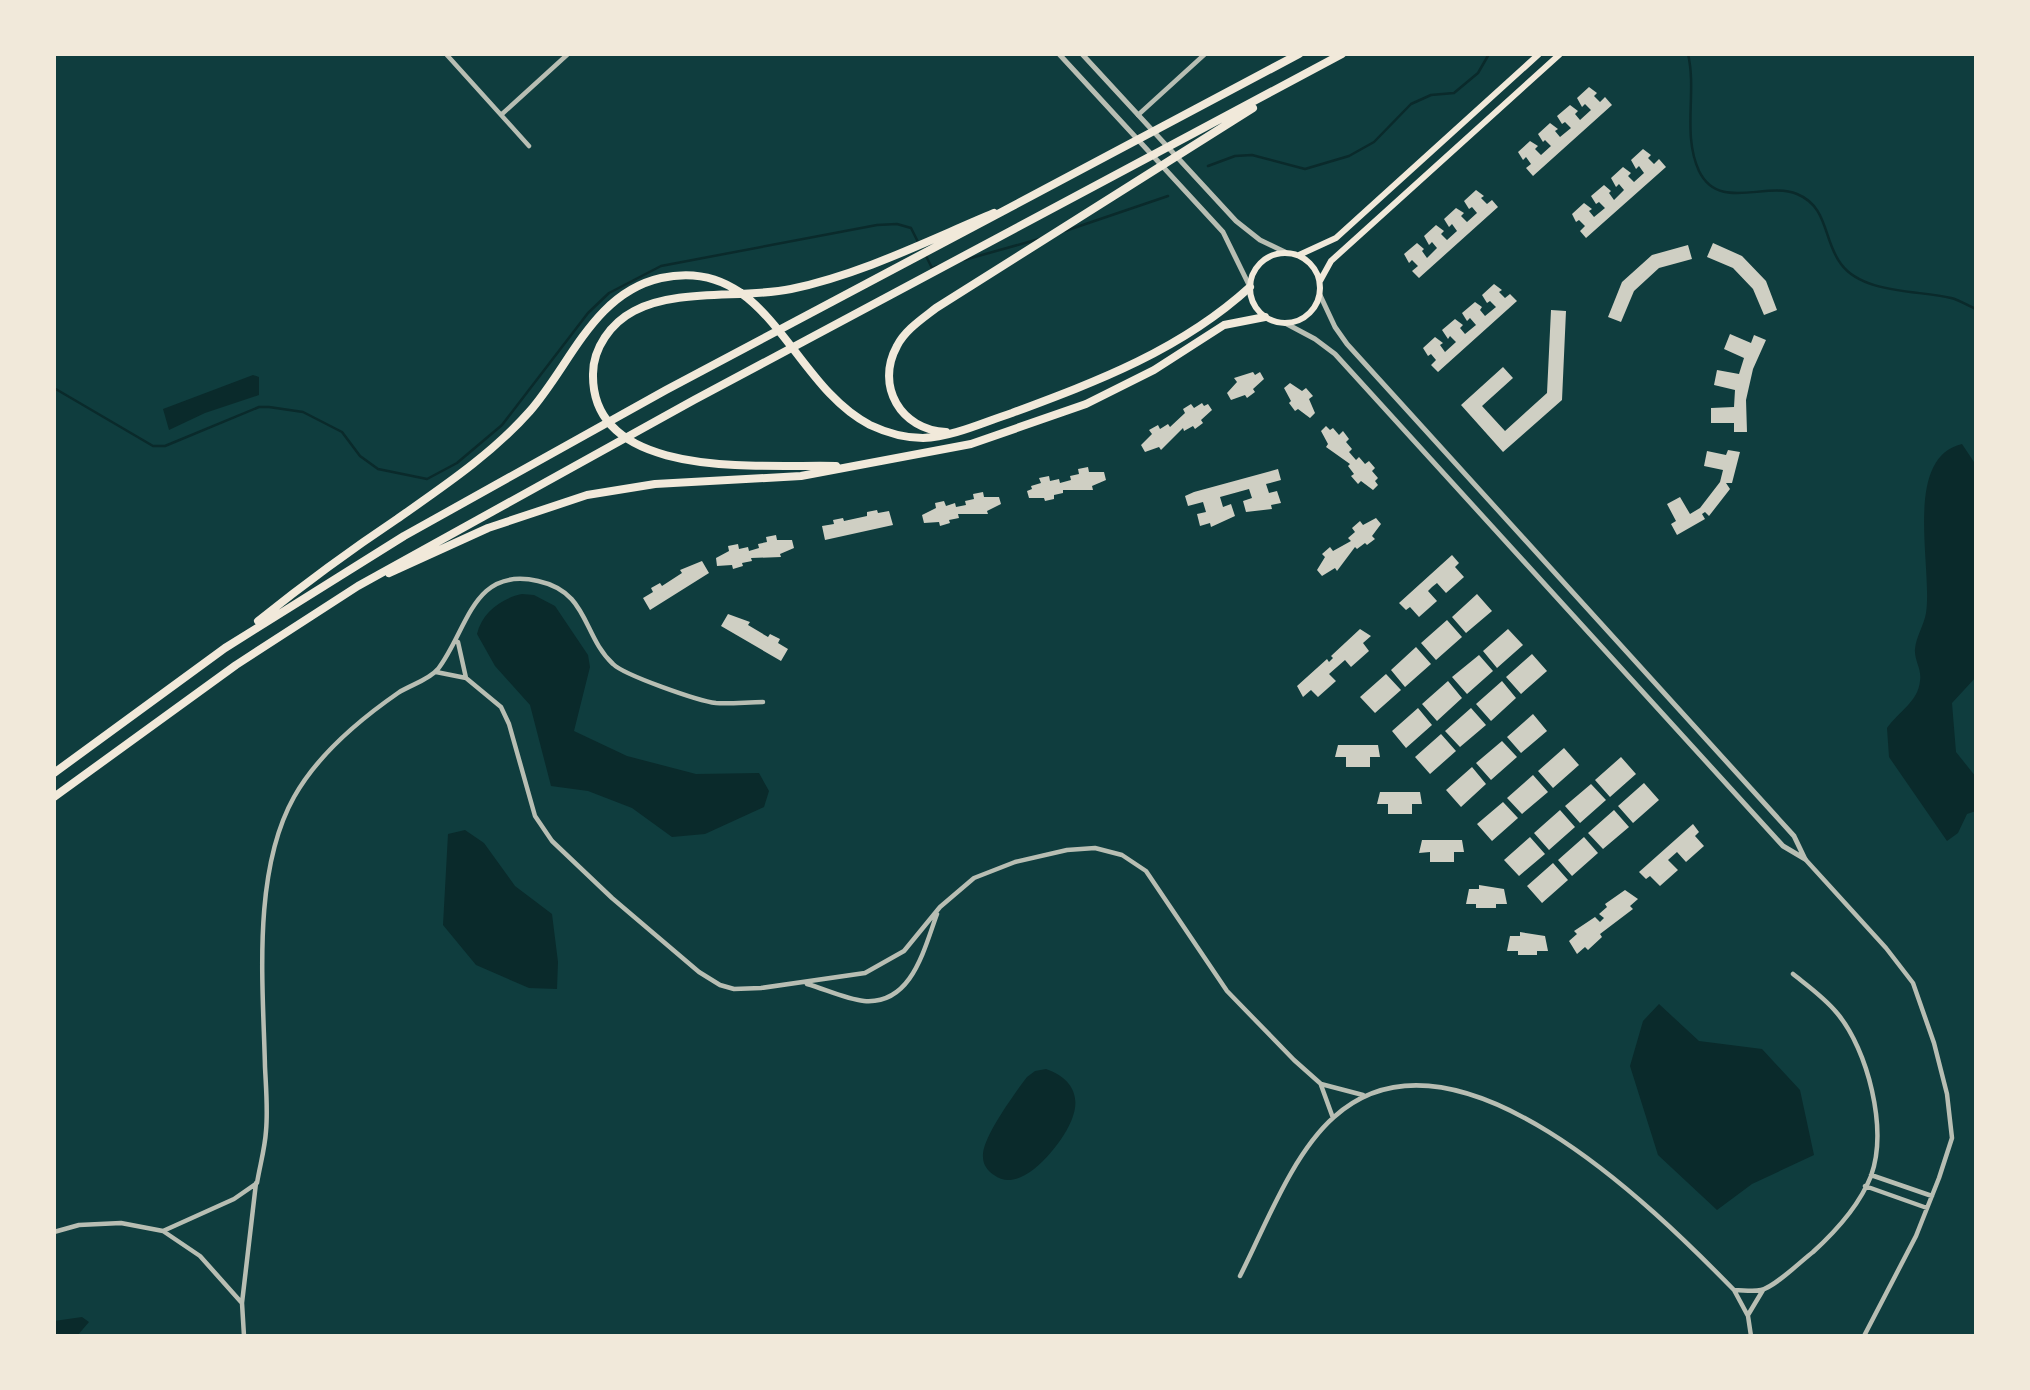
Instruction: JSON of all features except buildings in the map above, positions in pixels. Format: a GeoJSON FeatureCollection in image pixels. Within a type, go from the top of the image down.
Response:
{"type":"FeatureCollection","features":[{"type":"Feature","properties":{"kind":"highway"},"geometry":{"type":"LineString","coordinates":[[225,648],[348,569],[666,390],[1048,190],[1298,54]]}},
{"type":"Feature","properties":{"kind":"highway"},"geometry":{"type":"LineString","coordinates":[[54,797],[236,665],[358,586],[694,400],[1342,54]]}},
{"type":"Feature","properties":{"kind":"highway"},"geometry":{"type":"LineString","coordinates":[[952,432],[924,429],[912,422],[895,403],[888,379],[898,343],[936,308],[1306,74]]}},
{"type":"Feature","properties":{"kind":"highway"},"geometry":{"type":"LineString","coordinates":[[853,467],[705,461],[671,458],[640,449],[617,432],[600,410],[595,397],[593,370],[602,341],[624,317],[650,304],[765,293],[824,282],[864,268],[1048,190]]}},
{"type":"Feature","properties":{"kind":"highway"},"geometry":{"type":"LineString","coordinates":[[54,773],[225,648],[293,593],[499,443],[543,395],[583,336],[612,303],[641,285],[657,279],[706,276],[744,294],[760,307],[824,389],[858,418],[891,434],[925,438],[952,432],[1120,372],[1179,341],[1250,287]]}},
{"type":"Feature","properties":{"kind":"highway"},"geometry":{"type":"LineString","coordinates":[[358,586],[529,512],[587,495],[655,484],[774,479],[971,444],[1075,408],[1154,370],[1224,325],[1265,317]]}},
{"type":"Feature","properties":{"kind":"main road"},"geometry":{"type":"LineString","coordinates":[[1299,255],[1336,238],[1539,54]]}},
{"type":"Feature","properties":{"kind":"main road"},"geometry":{"type":"LineString","coordinates":[[1320,281],[1331,261],[1560,54]]}},
{"type":"Feature","properties":{"kind":"main road"},"geometry":{"type":"LineString","coordinates":[[1285,252],[1299,255],[1311,262],[1320,281],[1320,295],[1310,313],[1299,320],[1285,323],[1265,317],[1255,307],[1250,287],[1252,274],[1260,262],[1285,252]]}},
{"type":"Feature","properties":{"kind":"street"},"geometry":{"type":"LineString","coordinates":[[446,54],[529,146]]}},
{"type":"Feature","properties":{"kind":"street"},"geometry":{"type":"LineString","coordinates":[[501,115],[568,54]]}},
{"type":"Feature","properties":{"kind":"street"},"geometry":{"type":"LineString","coordinates":[[1059,54],[1223,232],[1250,287]]}},
{"type":"Feature","properties":{"kind":"street"},"geometry":{"type":"LineString","coordinates":[[1082,54],[1236,221],[1260,240],[1285,252]]}},
{"type":"Feature","properties":{"kind":"street"},"geometry":{"type":"LineString","coordinates":[[1138,115],[1205,54]]}},
{"type":"Feature","properties":{"kind":"street"},"geometry":{"type":"LineString","coordinates":[[1320,295],[1335,327],[1347,344],[1794,836],[1805,859],[1886,948],[1913,984],[1934,1044],[1947,1094],[1952,1138],[1927,1209],[1864,1336]]}},
{"type":"Feature","properties":{"kind":"street"},"geometry":{"type":"LineString","coordinates":[[1285,323],[1315,339],[1335,354],[1783,846],[1805,859]]}},
{"type":"Feature","properties":{"kind":"street"},"geometry":{"type":"LineString","coordinates":[[244,1336],[242,1303],[257,1182],[267,1130],[264,926],[270,867],[280,831],[294,797],[319,762],[360,722],[399,693],[436,672],[457,642],[467,611],[488,590],[503,582],[522,579],[540,582],[573,598],[614,666],[715,703],[763,702]]}},
{"type":"Feature","properties":{"kind":"street"},"geometry":{"type":"LineString","coordinates":[[457,642],[466,678]]}},
{"type":"Feature","properties":{"kind":"street"},"geometry":{"type":"LineString","coordinates":[[436,672],[466,678],[490,695],[501,707],[509,724],[535,816],[552,841],[579,869],[699,972],[720,985],[734,989],[854,976],[886,964],[913,943],[940,907],[974,878],[1015,862],[1081,848],[1122,855],[1155,881],[1208,966],[1237,1003],[1321,1084],[1333,1118]]}},
{"type":"Feature","properties":{"kind":"street"},"geometry":{"type":"LineString","coordinates":[[803,983],[862,1001],[895,993],[917,968],[940,907]]}},
{"type":"Feature","properties":{"kind":"street"},"geometry":{"type":"LineString","coordinates":[[1748,1316],[1763,1290],[1828,1238],[1871,1175],[1876,1139],[1875,1105],[1866,1070],[1850,1031],[1836,1012],[1793,974]]}},
{"type":"Feature","properties":{"kind":"street"},"geometry":{"type":"LineString","coordinates":[[1240,1276],[1296,1166],[1333,1118],[1363,1095],[1418,1083],[1472,1094],[1538,1126],[1624,1186],[1734,1290],[1748,1316],[1751,1336]]}},
{"type":"Feature","properties":{"kind":"street"},"geometry":{"type":"LineString","coordinates":[[1321,1084],[1363,1095]]}},
{"type":"Feature","properties":{"kind":"street"},"geometry":{"type":"LineString","coordinates":[[1871,1175],[1932,1196]]}},
{"type":"Feature","properties":{"kind":"street"},"geometry":{"type":"LineString","coordinates":[[163,1231],[234,1199],[257,1182]]}},
{"type":"Feature","properties":{"kind":"street"},"geometry":{"type":"LineString","coordinates":[[1865,1185],[1927,1209]]}},
{"type":"Feature","properties":{"kind":"street"},"geometry":{"type":"LineString","coordinates":[[54,1232],[79,1225],[121,1223],[163,1231],[200,1256],[242,1303]]}},
{"type":"Feature","properties":{"kind":"street"},"geometry":{"type":"LineString","coordinates":[[1734,1290],[1763,1290]]}},
{"type":"Feature","properties":{"kind":"water"},"geometry":{"type":"Polygon","coordinates":[[[253,375],[259,377],[259,395],[205,413],[169,430],[163,409],[253,375]]]}},
{"type":"Feature","properties":{"kind":"water"},"geometry":{"type":"Polygon","coordinates":[[[1962,444],[1976,465],[1976,677],[1952,703],[1956,752],[1976,777],[1976,811],[1967,814],[1958,833],[1947,841],[1889,757],[1887,728],[1912,701],[1920,681],[1915,649],[1926,613],[1926,492],[1932,470],[1944,453],[1962,444]]]}},
{"type":"Feature","properties":{"kind":"water"},"geometry":{"type":"Polygon","coordinates":[[[522,594],[534,595],[555,606],[588,655],[590,667],[574,731],[627,756],[696,774],[759,773],[769,791],[764,807],[705,834],[672,837],[632,808],[588,791],[551,786],[530,705],[495,666],[477,634],[483,619],[494,607],[522,594]]]}},
{"type":"Feature","properties":{"kind":"water"},"geometry":{"type":"Polygon","coordinates":[[[465,830],[484,843],[515,886],[552,914],[558,962],[557,989],[529,988],[476,965],[443,925],[448,834],[465,830]]]}},
{"type":"Feature","properties":{"kind":"water"},"geometry":{"type":"Polygon","coordinates":[[[1659,1004],[1699,1041],[1762,1049],[1800,1090],[1814,1155],[1752,1184],[1717,1210],[1658,1155],[1630,1066],[1643,1021],[1659,1004]]]}},
{"type":"Feature","properties":{"kind":"water"},"geometry":{"type":"Polygon","coordinates":[[[1046,1069],[1061,1077],[1071,1088],[1075,1102],[1072,1119],[1068,1129],[1040,1164],[1017,1179],[1005,1180],[988,1170],[985,1165],[983,1157],[987,1139],[1027,1077],[1035,1071],[1046,1069]]]}},
{"type":"Feature","properties":{"kind":"water"},"geometry":{"type":"Polygon","coordinates":[[[82,1317],[89,1322],[77,1336],[54,1336],[54,1321],[82,1317]]]}},
{"type":"Feature","properties":{"kind":"waterway"},"geometry":{"type":"LineString","coordinates":[[1208,166],[1235,156],[1252,155],[1305,169],[1349,156],[1374,142],[1411,104],[1431,95],[1454,93],[1478,73],[1489,54]]}},
{"type":"Feature","properties":{"kind":"waterway"},"geometry":{"type":"LineString","coordinates":[[1688,54],[1691,142],[1699,171],[1708,183],[1718,190],[1730,193],[1784,191],[1797,194],[1815,207],[1835,255],[1851,274],[1877,286],[1951,298],[1976,309]]}},
{"type":"Feature","properties":{"kind":"waterway"},"geometry":{"type":"LineString","coordinates":[[1065,231],[1168,196]]}},
{"type":"Feature","properties":{"kind":"waterway"},"geometry":{"type":"LineString","coordinates":[[54,388],[153,446],[165,446],[259,407],[303,412],[342,432],[360,456],[378,469],[427,479],[457,463],[502,425],[588,313],[609,293],[661,266],[877,225],[897,224],[911,228],[918,242]]}},
{"type":"Feature","properties":{"kind":"waterway"},"geometry":{"type":"LineString","coordinates":[[964,260],[1039,239]]}},
{"type":"Feature","properties":{"kind":"waterway"},"geometry":{"type":"LineString","coordinates":[[925,254],[932,268],[938,266]]}}]}
